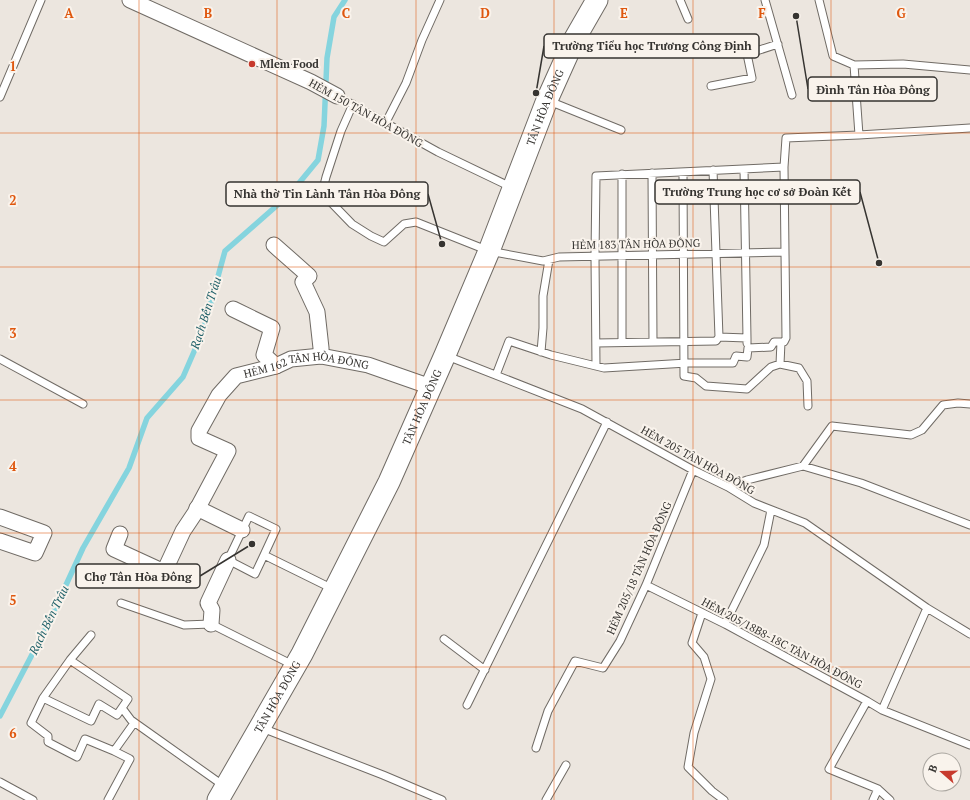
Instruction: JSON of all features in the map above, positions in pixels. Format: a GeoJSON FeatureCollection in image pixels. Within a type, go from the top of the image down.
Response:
{"type":"FeatureCollection","features":[{"type":"Feature","properties":{"kind":"street","name":"HẺM 150 TÂN HÒA ĐÔNG"},"geometry":{"type":"LineString","coordinates":[[130,0],[311,82],[337,96]]}},
{"type":"Feature","properties":{"kind":"street","name":"TÂN HÒA ĐÔNG"},"geometry":{"type":"LineString","coordinates":[[222,794],[295,666],[389,482],[489,251],[547,100],[574,40],[596,0]]}},
{"type":"Feature","properties":{"kind":"street"},"geometry":{"type":"LineString","coordinates":[[274,245],[309,276],[303,282],[318,312],[321,356]]}},
{"type":"Feature","properties":{"kind":"street"},"geometry":{"type":"LineString","coordinates":[[233,309],[272,328],[264,355],[276,366]]}},
{"type":"Feature","properties":{"kind":"street","name":"HẺM 162 TÂN HÒA ĐÔNG"},"geometry":{"type":"LineString","coordinates":[[198,508],[228,451],[199,438],[199,431],[219,395],[236,376],[276,366],[291,359],[321,356],[368,365],[431,387]]}},
{"type":"Feature","properties":{"kind":"street"},"geometry":{"type":"LineString","coordinates":[[120,534],[114,549],[164,572],[183,531],[198,508],[242,530]]}},
{"type":"Feature","properties":{"kind":"street"},"geometry":{"type":"LineString","coordinates":[[0,517],[44,533],[35,553],[0,541]]}},
{"type":"Feature","properties":{"kind":"street"},"geometry":{"type":"LineString","coordinates":[[211,624],[212,610],[208,603],[228,560]]}},
{"type":"Feature","properties":{"kind":"lane"},"geometry":{"type":"LineString","coordinates":[[0,97],[41,0]]}},
{"type":"Feature","properties":{"kind":"lane"},"geometry":{"type":"LineString","coordinates":[[385,124],[406,83],[422,40],[440,0]]}},
{"type":"Feature","properties":{"kind":"lane"},"geometry":{"type":"LineString","coordinates":[[680,0],[688,19]]}},
{"type":"Feature","properties":{"kind":"lane"},"geometry":{"type":"LineString","coordinates":[[765,0],[792,95]]}},
{"type":"Feature","properties":{"kind":"lane"},"geometry":{"type":"LineString","coordinates":[[819,0],[834,56],[854,65],[903,64],[970,70]]}},
{"type":"Feature","properties":{"kind":"lane"},"geometry":{"type":"LineString","coordinates":[[711,86],[752,78],[747,54],[778,44]]}},
{"type":"Feature","properties":{"kind":"lane"},"geometry":{"type":"LineString","coordinates":[[854,65],[858,135]]}},
{"type":"Feature","properties":{"kind":"lane","name":"HẺM 150 TÂN HÒA ĐÔNG"},"geometry":{"type":"LineString","coordinates":[[337,96],[385,124],[438,152],[513,188]]}},
{"type":"Feature","properties":{"kind":"lane"},"geometry":{"type":"LineString","coordinates":[[547,100],[621,130]]}},
{"type":"Feature","properties":{"kind":"lane","name":"HẺM 183 TÂN HÒA ĐÔNG"},"geometry":{"type":"LineString","coordinates":[[353,104],[341,131],[322,193],[352,224],[384,242],[404,224],[416,222],[489,251],[543,261],[559,257],[785,252]]}},
{"type":"Feature","properties":{"kind":"lane"},"geometry":{"type":"LineString","coordinates":[[748,348],[771,347],[774,342],[784,342],[786,338],[784,167],[786,138],[970,128]]}},
{"type":"Feature","properties":{"kind":"lane"},"geometry":{"type":"LineString","coordinates":[[596,366],[596,176],[784,167]]}},
{"type":"Feature","properties":{"kind":"lane"},"geometry":{"type":"LineString","coordinates":[[496,375],[509,341],[541,352],[604,368],[683,363],[734,363],[736,356],[747,357],[744,169]]}},
{"type":"Feature","properties":{"kind":"lane"},"geometry":{"type":"LineString","coordinates":[[596,343],[716,341],[718,337],[713,170]]}},
{"type":"Feature","properties":{"kind":"lane"},"geometry":{"type":"LineString","coordinates":[[683,172],[684,376],[696,378],[706,386],[748,389],[771,367],[780,364],[799,368],[807,381],[808,406]]}},
{"type":"Feature","properties":{"kind":"lane"},"geometry":{"type":"LineString","coordinates":[[652,173],[652,342]]}},
{"type":"Feature","properties":{"kind":"lane"},"geometry":{"type":"LineString","coordinates":[[622,174],[622,342]]}},
{"type":"Feature","properties":{"kind":"lane"},"geometry":{"type":"LineString","coordinates":[[541,352],[543,296],[549,260]]}},
{"type":"Feature","properties":{"kind":"lane"},"geometry":{"type":"LineString","coordinates":[[718,337],[746,338]]}},
{"type":"Feature","properties":{"kind":"lane"},"geometry":{"type":"LineString","coordinates":[[780,364],[781,342]]}},
{"type":"Feature","properties":{"kind":"lane","name":"HẺM 205 TÂN HÒA ĐÔNG"},"geometry":{"type":"LineString","coordinates":[[445,355],[582,409],[693,470],[728,487],[754,503],[805,523],[927,608],[970,634]]}},
{"type":"Feature","properties":{"kind":"lane"},"geometry":{"type":"LineString","coordinates":[[0,359],[83,404]]}},
{"type":"Feature","properties":{"kind":"lane"},"geometry":{"type":"LineString","coordinates":[[803,466],[832,426],[911,435],[922,430],[943,405],[958,403],[970,404]]}},
{"type":"Feature","properties":{"kind":"lane"},"geometry":{"type":"LineString","coordinates":[[467,705],[607,422]]}},
{"type":"Feature","properties":{"kind":"lane"},"geometry":{"type":"LineString","coordinates":[[728,487],[747,480],[803,466],[861,483],[970,525]]}},
{"type":"Feature","properties":{"kind":"lane","name":"HẺM 205/18 TÂN HÒA ĐÔNG"},"geometry":{"type":"LineString","coordinates":[[536,748],[548,711],[575,661],[603,668],[620,641],[646,585],[693,470]]}},
{"type":"Feature","properties":{"kind":"lane"},"geometry":{"type":"LineString","coordinates":[[725,624],[764,545],[771,510]]}},
{"type":"Feature","properties":{"kind":"lane"},"geometry":{"type":"LineString","coordinates":[[249,516],[276,529],[264,555],[255,574],[228,560],[249,516]]}},
{"type":"Feature","properties":{"kind":"lane"},"geometry":{"type":"LineString","coordinates":[[264,555],[335,590]]}},
{"type":"Feature","properties":{"kind":"lane","name":"HẺM 205/18B8-18C TÂN HÒA ĐÔNG"},"geometry":{"type":"LineString","coordinates":[[646,585],[725,624],[867,700],[882,710],[970,745]]}},
{"type":"Feature","properties":{"kind":"lane"},"geometry":{"type":"LineString","coordinates":[[121,603],[184,625],[211,624],[295,666]]}},
{"type":"Feature","properties":{"kind":"lane"},"geometry":{"type":"LineString","coordinates":[[882,710],[927,608]]}},
{"type":"Feature","properties":{"kind":"lane"},"geometry":{"type":"LineString","coordinates":[[702,613],[692,643],[704,657],[711,680],[694,733],[688,767],[712,791],[724,800]]}},
{"type":"Feature","properties":{"kind":"lane"},"geometry":{"type":"LineString","coordinates":[[91,635],[70,660],[43,698],[31,723],[48,736],[48,742],[77,757],[85,739],[130,759],[108,800]]}},
{"type":"Feature","properties":{"kind":"lane"},"geometry":{"type":"LineString","coordinates":[[444,639],[485,670]]}},
{"type":"Feature","properties":{"kind":"lane"},"geometry":{"type":"LineString","coordinates":[[43,698],[91,721],[99,704],[118,715],[128,699],[70,660]]}},
{"type":"Feature","properties":{"kind":"lane"},"geometry":{"type":"LineString","coordinates":[[867,700],[830,769],[878,789],[890,800]]}},
{"type":"Feature","properties":{"kind":"lane"},"geometry":{"type":"LineString","coordinates":[[122,708],[134,723],[222,794]]}},
{"type":"Feature","properties":{"kind":"lane"},"geometry":{"type":"LineString","coordinates":[[114,751],[134,723]]}},
{"type":"Feature","properties":{"kind":"lane"},"geometry":{"type":"LineString","coordinates":[[260,728],[383,775],[442,800]]}},
{"type":"Feature","properties":{"kind":"lane"},"geometry":{"type":"LineString","coordinates":[[546,800],[566,765]]}},
{"type":"Feature","properties":{"kind":"lane"},"geometry":{"type":"LineString","coordinates":[[0,782],[33,800]]}},
{"type":"Feature","properties":{"kind":"lane"},"geometry":{"type":"LineString","coordinates":[[873,800],[878,789]]}},
{"type":"Feature","properties":{"kind":"waterway","name":"Rạch Bến Trâu"},"geometry":{"type":"LineString","coordinates":[[0,716],[48,624],[83,548],[129,468],[147,418],[183,377],[203,331],[225,251],[290,194],[318,160],[324,126],[327,58],[334,17],[345,0]]}},
{"type":"Feature","properties":{"kind":"place","name":"Đình Tân Hòa Đông"},"geometry":{"type":"Point","coordinates":[796,16]}},
{"type":"Feature","properties":{"kind":"place","name":"Mlem Food"},"geometry":{"type":"Point","coordinates":[252,64]}},
{"type":"Feature","properties":{"kind":"place","name":"Trường Tiểu học Trương Công Định"},"geometry":{"type":"Point","coordinates":[536,93]}},
{"type":"Feature","properties":{"kind":"place","name":"Nhà thờ Tin Lành Tân Hòa Đông"},"geometry":{"type":"Point","coordinates":[442,244]}},
{"type":"Feature","properties":{"kind":"place","name":"Trường Trung học cơ sở Đoàn Kết"},"geometry":{"type":"Point","coordinates":[879,263]}},
{"type":"Feature","properties":{"kind":"place","name":"Chợ Tân Hòa Đông"},"geometry":{"type":"Point","coordinates":[252,544]}}]}
